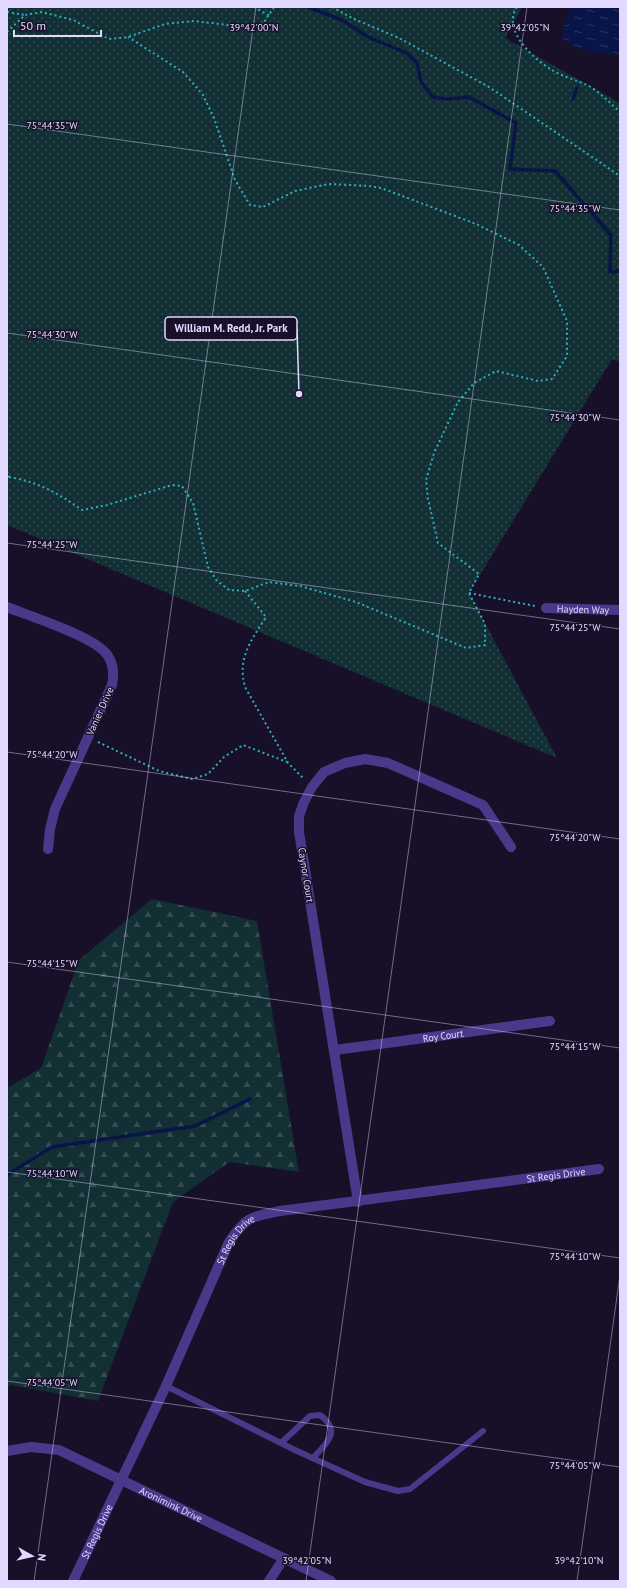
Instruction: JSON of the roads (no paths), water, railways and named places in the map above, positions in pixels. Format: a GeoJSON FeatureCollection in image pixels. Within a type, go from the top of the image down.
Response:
{"type":"FeatureCollection","features":[{"type":"Feature","properties":{"kind":"street","name":"Vanier Drive"},"geometry":{"type":"LineString","coordinates":[[7,607],[93,641],[108,655],[112,665],[112,685],[89,738],[55,809],[50,829],[48,849]]}},
{"type":"Feature","properties":{"kind":"street","name":"Hayden Way"},"geometry":{"type":"LineString","coordinates":[[546,608],[620,610]]}},
{"type":"Feature","properties":{"kind":"street","name":"Caynor Court"},"geometry":{"type":"LineString","coordinates":[[358,1202],[335,1050],[299,832],[299,816],[304,802],[312,787],[324,772],[345,762],[365,759],[388,763],[483,805],[511,847]]}},
{"type":"Feature","properties":{"kind":"street","name":"Roy Court"},"geometry":{"type":"LineString","coordinates":[[335,1050],[550,1021]]}},
{"type":"Feature","properties":{"kind":"street","name":"St Regis Drive"},"geometry":{"type":"LineString","coordinates":[[73,1581],[166,1386],[229,1242],[242,1224],[257,1216],[280,1212],[598,1169]]}},
{"type":"Feature","properties":{"kind":"street","name":"Aronimink Drive"},"geometry":{"type":"LineString","coordinates":[[7,1451],[31,1447],[59,1450],[120,1481],[331,1581]]}},
{"type":"Feature","properties":{"kind":"street"},"geometry":{"type":"LineString","coordinates":[[269,1581],[284,1558]]}},
{"type":"Feature","properties":{"kind":"lane"},"geometry":{"type":"LineString","coordinates":[[166,1386],[281,1443],[365,1482],[398,1491],[410,1489],[483,1432]]}},
{"type":"Feature","properties":{"kind":"lane"},"geometry":{"type":"LineString","coordinates":[[281,1443],[310,1416],[320,1415],[328,1421],[332,1430],[329,1442],[313,1458]]}},
{"type":"Feature","properties":{"kind":"water"},"geometry":{"type":"Polygon","coordinates":[[[571,7],[620,7],[620,55],[597,52],[574,46],[567,42],[562,37],[571,7]]]}},
{"type":"Feature","properties":{"kind":"waterway"},"geometry":{"type":"LineString","coordinates":[[308,7],[342,20],[368,37],[407,53],[417,63],[421,82],[433,97],[447,99],[469,97],[516,123],[510,169],[555,171],[611,235],[610,272],[620,271]]}},
{"type":"Feature","properties":{"kind":"waterway"},"geometry":{"type":"LineString","coordinates":[[573,99],[577,88]]}},
{"type":"Feature","properties":{"kind":"waterway"},"geometry":{"type":"LineString","coordinates":[[7,1175],[52,1147],[195,1126],[250,1099]]}},
{"type":"Feature","properties":{"kind":"place","name":"William M. Redd, Jr. Park"},"geometry":{"type":"Point","coordinates":[299,394]}}]}
